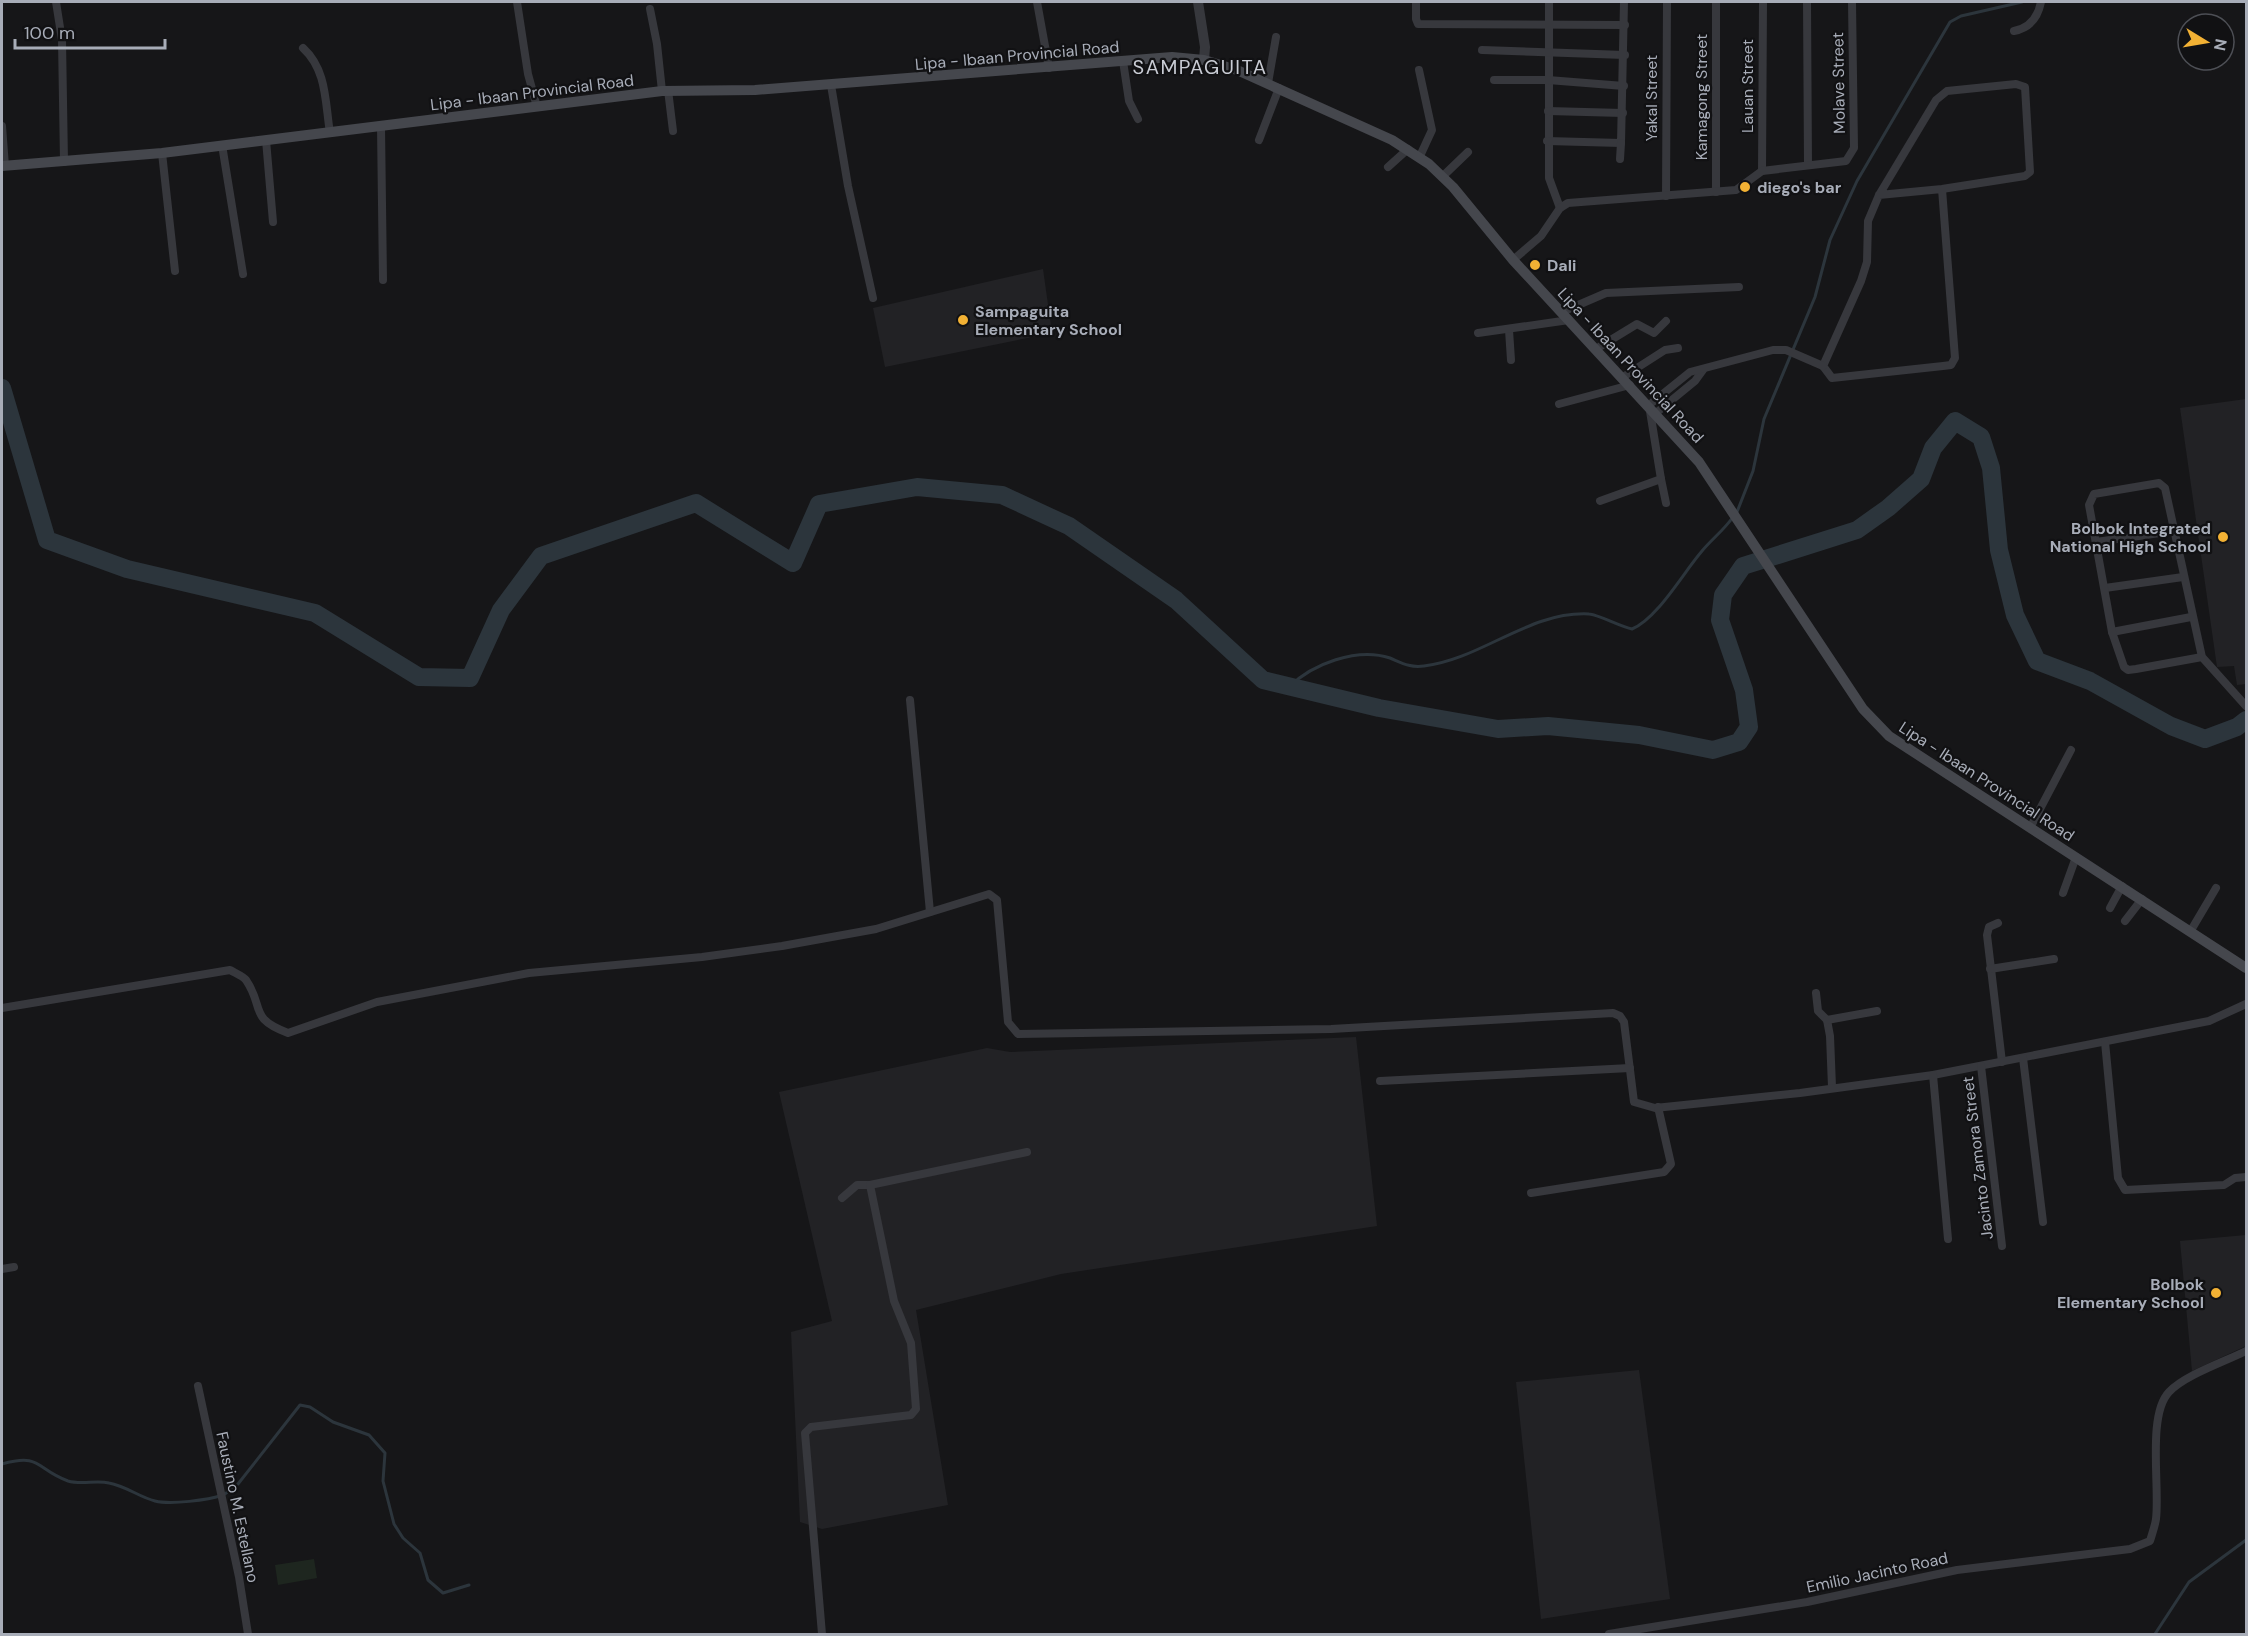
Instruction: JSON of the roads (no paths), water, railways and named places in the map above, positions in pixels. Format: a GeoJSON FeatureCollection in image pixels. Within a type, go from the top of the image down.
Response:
{"type":"FeatureCollection","features":[{"type":"Feature","properties":{"kind":"main road","name":"Lipa - Ibaan Provincial Road"},"geometry":{"type":"LineString","coordinates":[[3,166],[162,153],[665,91],[755,90],[831,85],[1172,57],[1204,60],[1268,83],[1420,156],[1442,177],[1513,260],[1653,409],[1699,462],[1863,709],[1888,736],[2246,966]]}},
{"type":"Feature","properties":{"kind":"street"},"geometry":{"type":"LineString","coordinates":[[56,2],[62,40],[64,162]]}},
{"type":"Feature","properties":{"kind":"street"},"geometry":{"type":"LineString","coordinates":[[517,2],[528,74],[537,107]]}},
{"type":"Feature","properties":{"kind":"street"},"geometry":{"type":"LineString","coordinates":[[1037,2],[1048,68]]}},
{"type":"Feature","properties":{"kind":"street"},"geometry":{"type":"LineString","coordinates":[[1198,2],[1205,47],[1204,60]]}},
{"type":"Feature","properties":{"kind":"street"},"geometry":{"type":"LineString","coordinates":[[1416,2],[1418,24],[1625,25]]}},
{"type":"Feature","properties":{"kind":"street"},"geometry":{"type":"LineString","coordinates":[[1550,2],[1547,141],[1549,178],[1560,208]]}},
{"type":"Feature","properties":{"kind":"street"},"geometry":{"type":"LineString","coordinates":[[1620,159],[1625,55],[1624,2]]}},
{"type":"Feature","properties":{"kind":"street","name":"Yakal Street"},"geometry":{"type":"LineString","coordinates":[[1666,196],[1667,2]]}},
{"type":"Feature","properties":{"kind":"street","name":"Kamagong Street"},"geometry":{"type":"LineString","coordinates":[[1716,2],[1716,192]]}},
{"type":"Feature","properties":{"kind":"street","name":"Lauan Street"},"geometry":{"type":"LineString","coordinates":[[1762,2],[1762,171]]}},
{"type":"Feature","properties":{"kind":"street"},"geometry":{"type":"LineString","coordinates":[[1513,260],[1541,236],[1560,208],[1578,200],[1736,190],[1762,171],[1808,165],[1807,2]]}},
{"type":"Feature","properties":{"kind":"street","name":"Molave Street"},"geometry":{"type":"LineString","coordinates":[[1808,165],[1846,161],[1854,148],[1852,2]]}},
{"type":"Feature","properties":{"kind":"street"},"geometry":{"type":"LineString","coordinates":[[2014,31],[2024,29],[2038,15],[2041,2]]}},
{"type":"Feature","properties":{"kind":"street"},"geometry":{"type":"LineString","coordinates":[[650,9],[673,131]]}},
{"type":"Feature","properties":{"kind":"street"},"geometry":{"type":"LineString","coordinates":[[1268,83],[1276,37]]}},
{"type":"Feature","properties":{"kind":"street"},"geometry":{"type":"LineString","coordinates":[[303,48],[316,60],[330,133]]}},
{"type":"Feature","properties":{"kind":"street"},"geometry":{"type":"LineString","coordinates":[[1482,50],[1625,55]]}},
{"type":"Feature","properties":{"kind":"street"},"geometry":{"type":"LineString","coordinates":[[1123,61],[1130,101],[1138,119]]}},
{"type":"Feature","properties":{"kind":"street"},"geometry":{"type":"LineString","coordinates":[[1419,70],[1432,130],[1420,156]]}},
{"type":"Feature","properties":{"kind":"street"},"geometry":{"type":"LineString","coordinates":[[1494,80],[1548,80],[1624,86]]}},
{"type":"Feature","properties":{"kind":"street"},"geometry":{"type":"LineString","coordinates":[[1823,366],[1864,272],[1868,251],[1868,221],[1879,195],[1940,94],[2016,84],[2025,87],[2030,172],[2025,176],[1942,189],[1879,195]]}},
{"type":"Feature","properties":{"kind":"street"},"geometry":{"type":"LineString","coordinates":[[831,85],[848,186],[873,298]]}},
{"type":"Feature","properties":{"kind":"street"},"geometry":{"type":"LineString","coordinates":[[1259,140],[1279,88]]}},
{"type":"Feature","properties":{"kind":"street"},"geometry":{"type":"LineString","coordinates":[[1548,111],[1623,113]]}},
{"type":"Feature","properties":{"kind":"street"},"geometry":{"type":"LineString","coordinates":[[2,126],[3,166]]}},
{"type":"Feature","properties":{"kind":"street"},"geometry":{"type":"LineString","coordinates":[[381,127],[383,280]]}},
{"type":"Feature","properties":{"kind":"street"},"geometry":{"type":"LineString","coordinates":[[266,140],[273,222]]}},
{"type":"Feature","properties":{"kind":"street"},"geometry":{"type":"LineString","coordinates":[[1547,141],[1622,143]]}},
{"type":"Feature","properties":{"kind":"street"},"geometry":{"type":"LineString","coordinates":[[222,145],[243,274]]}},
{"type":"Feature","properties":{"kind":"street"},"geometry":{"type":"LineString","coordinates":[[1388,167],[1408,149]]}},
{"type":"Feature","properties":{"kind":"street"},"geometry":{"type":"LineString","coordinates":[[1442,177],[1468,152]]}},
{"type":"Feature","properties":{"kind":"street"},"geometry":{"type":"LineString","coordinates":[[162,153],[175,271]]}},
{"type":"Feature","properties":{"kind":"street"},"geometry":{"type":"LineString","coordinates":[[1666,503],[1660,479],[1653,409],[1690,372],[1773,350],[1788,351],[1823,366],[1832,378],[1951,364],[1956,347],[1942,189]]}},
{"type":"Feature","properties":{"kind":"street"},"geometry":{"type":"LineString","coordinates":[[1478,333],[1509,330],[1566,316],[1606,292],[1739,287]]}},
{"type":"Feature","properties":{"kind":"street"},"geometry":{"type":"LineString","coordinates":[[1596,349],[1636,324],[1654,333],[1666,321]]}},
{"type":"Feature","properties":{"kind":"street"},"geometry":{"type":"LineString","coordinates":[[1509,330],[1511,360]]}},
{"type":"Feature","properties":{"kind":"street"},"geometry":{"type":"LineString","coordinates":[[1559,404],[1627,381],[1665,350],[1678,348]]}},
{"type":"Feature","properties":{"kind":"street"},"geometry":{"type":"LineString","coordinates":[[1600,501],[1660,479]]}},
{"type":"Feature","properties":{"kind":"street"},"geometry":{"type":"LineString","coordinates":[[2202,657],[2128,670],[2120,659],[2112,632],[2089,506],[2094,494],[2152,483],[2159,483],[2165,488],[2191,617],[2202,657],[2245,704]]}},
{"type":"Feature","properties":{"kind":"street"},"geometry":{"type":"LineString","coordinates":[[2096,542],[2174,531]]}},
{"type":"Feature","properties":{"kind":"street"},"geometry":{"type":"LineString","coordinates":[[2105,588],[2183,577]]}},
{"type":"Feature","properties":{"kind":"street"},"geometry":{"type":"LineString","coordinates":[[2112,632],[2191,617]]}},
{"type":"Feature","properties":{"kind":"street"},"geometry":{"type":"LineString","coordinates":[[910,700],[930,912]]}},
{"type":"Feature","properties":{"kind":"street"},"geometry":{"type":"LineString","coordinates":[[2030,828],[2071,750]]}},
{"type":"Feature","properties":{"kind":"street"},"geometry":{"type":"LineString","coordinates":[[2063,893],[2076,857]]}},
{"type":"Feature","properties":{"kind":"street"},"geometry":{"type":"LineString","coordinates":[[2110,908],[2122,886]]}},
{"type":"Feature","properties":{"kind":"street"},"geometry":{"type":"LineString","coordinates":[[2190,932],[2216,888]]}},
{"type":"Feature","properties":{"kind":"street"},"geometry":{"type":"LineString","coordinates":[[2,1008],[230,970],[245,979],[260,1016],[270,1027],[288,1033],[376,1002],[529,973],[702,957],[782,946],[876,929],[989,894],[996,896],[1008,1022],[1018,1034],[1331,1029],[1613,1014],[1620,1016],[1624,1022],[1634,1102],[1658,1107],[1800,1093],[1933,1075],[2209,1021],[2247,1004]]}},
{"type":"Feature","properties":{"kind":"street"},"geometry":{"type":"LineString","coordinates":[[2125,921],[2142,899]]}},
{"type":"Feature","properties":{"kind":"street"},"geometry":{"type":"LineString","coordinates":[[1998,923],[1991,925],[1987,930],[2002,1062]]}},
{"type":"Feature","properties":{"kind":"street"},"geometry":{"type":"LineString","coordinates":[[1990,969],[2054,959]]}},
{"type":"Feature","properties":{"kind":"street"},"geometry":{"type":"LineString","coordinates":[[1816,993],[1818,1011],[1827,1020],[1832,1087]]}},
{"type":"Feature","properties":{"kind":"street"},"geometry":{"type":"LineString","coordinates":[[1827,1020],[1877,1011]]}},
{"type":"Feature","properties":{"kind":"street"},"geometry":{"type":"LineString","coordinates":[[2105,1042],[2118,1178],[2125,1191],[2224,1185],[2235,1178],[2247,1177]]}},
{"type":"Feature","properties":{"kind":"street"},"geometry":{"type":"LineString","coordinates":[[2023,1058],[2043,1222]]}},
{"type":"Feature","properties":{"kind":"street","name":"Jacinto Zamora Street"},"geometry":{"type":"LineString","coordinates":[[1981,1066],[2002,1246]]}},
{"type":"Feature","properties":{"kind":"street"},"geometry":{"type":"LineString","coordinates":[[1380,1081],[1630,1068]]}},
{"type":"Feature","properties":{"kind":"street"},"geometry":{"type":"LineString","coordinates":[[1933,1075],[1948,1239]]}},
{"type":"Feature","properties":{"kind":"street"},"geometry":{"type":"LineString","coordinates":[[1531,1193],[1664,1172],[1671,1164],[1658,1107]]}},
{"type":"Feature","properties":{"kind":"street"},"geometry":{"type":"LineString","coordinates":[[842,1198],[857,1185],[870,1185],[1027,1152]]}},
{"type":"Feature","properties":{"kind":"street"},"geometry":{"type":"LineString","coordinates":[[822,1635],[805,1433],[811,1427],[911,1415],[916,1409],[911,1343],[894,1301],[870,1185]]}},
{"type":"Feature","properties":{"kind":"street"},"geometry":{"type":"LineString","coordinates":[[2,1269],[15,1267]]}},
{"type":"Feature","properties":{"kind":"street","name":"Emilio Jacinto Road"},"geometry":{"type":"LineString","coordinates":[[1609,1635],[1807,1602],[1957,1570],[2130,1549],[2150,1541],[2156,1519],[2157,1421],[2164,1398],[2170,1390],[2186,1380],[2247,1352]]}},
{"type":"Feature","properties":{"kind":"street","name":"Faustino M. Estellano"},"geometry":{"type":"LineString","coordinates":[[198,1386],[248,1635]]}},
{"type":"Feature","properties":{"kind":"waterway"},"geometry":{"type":"LineString","coordinates":[[1737,512],[1753,471],[1764,419],[1815,297],[1830,240],[1857,181],[1950,22],[1961,16],[2022,2]]}},
{"type":"Feature","properties":{"kind":"waterway"},"geometry":{"type":"LineString","coordinates":[[2,388],[47,540],[127,569],[315,613],[419,677],[470,678],[501,610],[541,556],[696,503],[793,563],[819,504],[917,487],[1002,495],[1069,526],[1176,600],[1263,680],[1379,708],[1498,729],[1548,726],[1639,735],[1713,750],[1739,742],[1749,727],[1744,690],[1720,620],[1723,595],[1743,566],[1857,530],[1888,508],[1921,479],[1933,448],[1955,421],[1981,437],[1991,468],[1999,550],[2015,615],[2037,661],[2090,681],[2171,726],[2205,739],[2237,727],[2246,720]]}},
{"type":"Feature","properties":{"kind":"waterway"},"geometry":{"type":"LineString","coordinates":[[1289,687],[1310,671],[1350,656],[1377,655],[1410,666],[1445,662],[1526,627],[1567,615],[1589,614],[1632,629],[1651,616],[1702,551],[1733,517]]}},
{"type":"Feature","properties":{"kind":"waterway"},"geometry":{"type":"LineString","coordinates":[[2,1464],[32,1461],[68,1481],[109,1483],[155,1501],[180,1502],[208,1499],[223,1495],[238,1484],[300,1405],[310,1407],[333,1422],[369,1435],[385,1453],[383,1481],[394,1524],[403,1538],[420,1553],[428,1580],[443,1593],[469,1585]]}},
{"type":"Feature","properties":{"kind":"waterway"},"geometry":{"type":"LineString","coordinates":[[2155,1634],[2189,1582],[2246,1540]]}},
{"type":"Feature","properties":{"kind":"place","name":"diego's bar"},"geometry":{"type":"Point","coordinates":[1745,187]}},
{"type":"Feature","properties":{"kind":"place","name":"Dali"},"geometry":{"type":"Point","coordinates":[1535,265]}},
{"type":"Feature","properties":{"kind":"place","name":"Sampaguita Elementary School"},"geometry":{"type":"Point","coordinates":[963,320]}},
{"type":"Feature","properties":{"kind":"place","name":"Bolbok Integrated National High School"},"geometry":{"type":"Point","coordinates":[2223,537]}},
{"type":"Feature","properties":{"kind":"place","name":"Bolbok Elementary School"},"geometry":{"type":"Point","coordinates":[2216,1293]}},
{"type":"Feature","properties":{"kind":"district","name":"SAMPAGUITA"},"geometry":{"type":"Point","coordinates":[1200,67]}}]}
